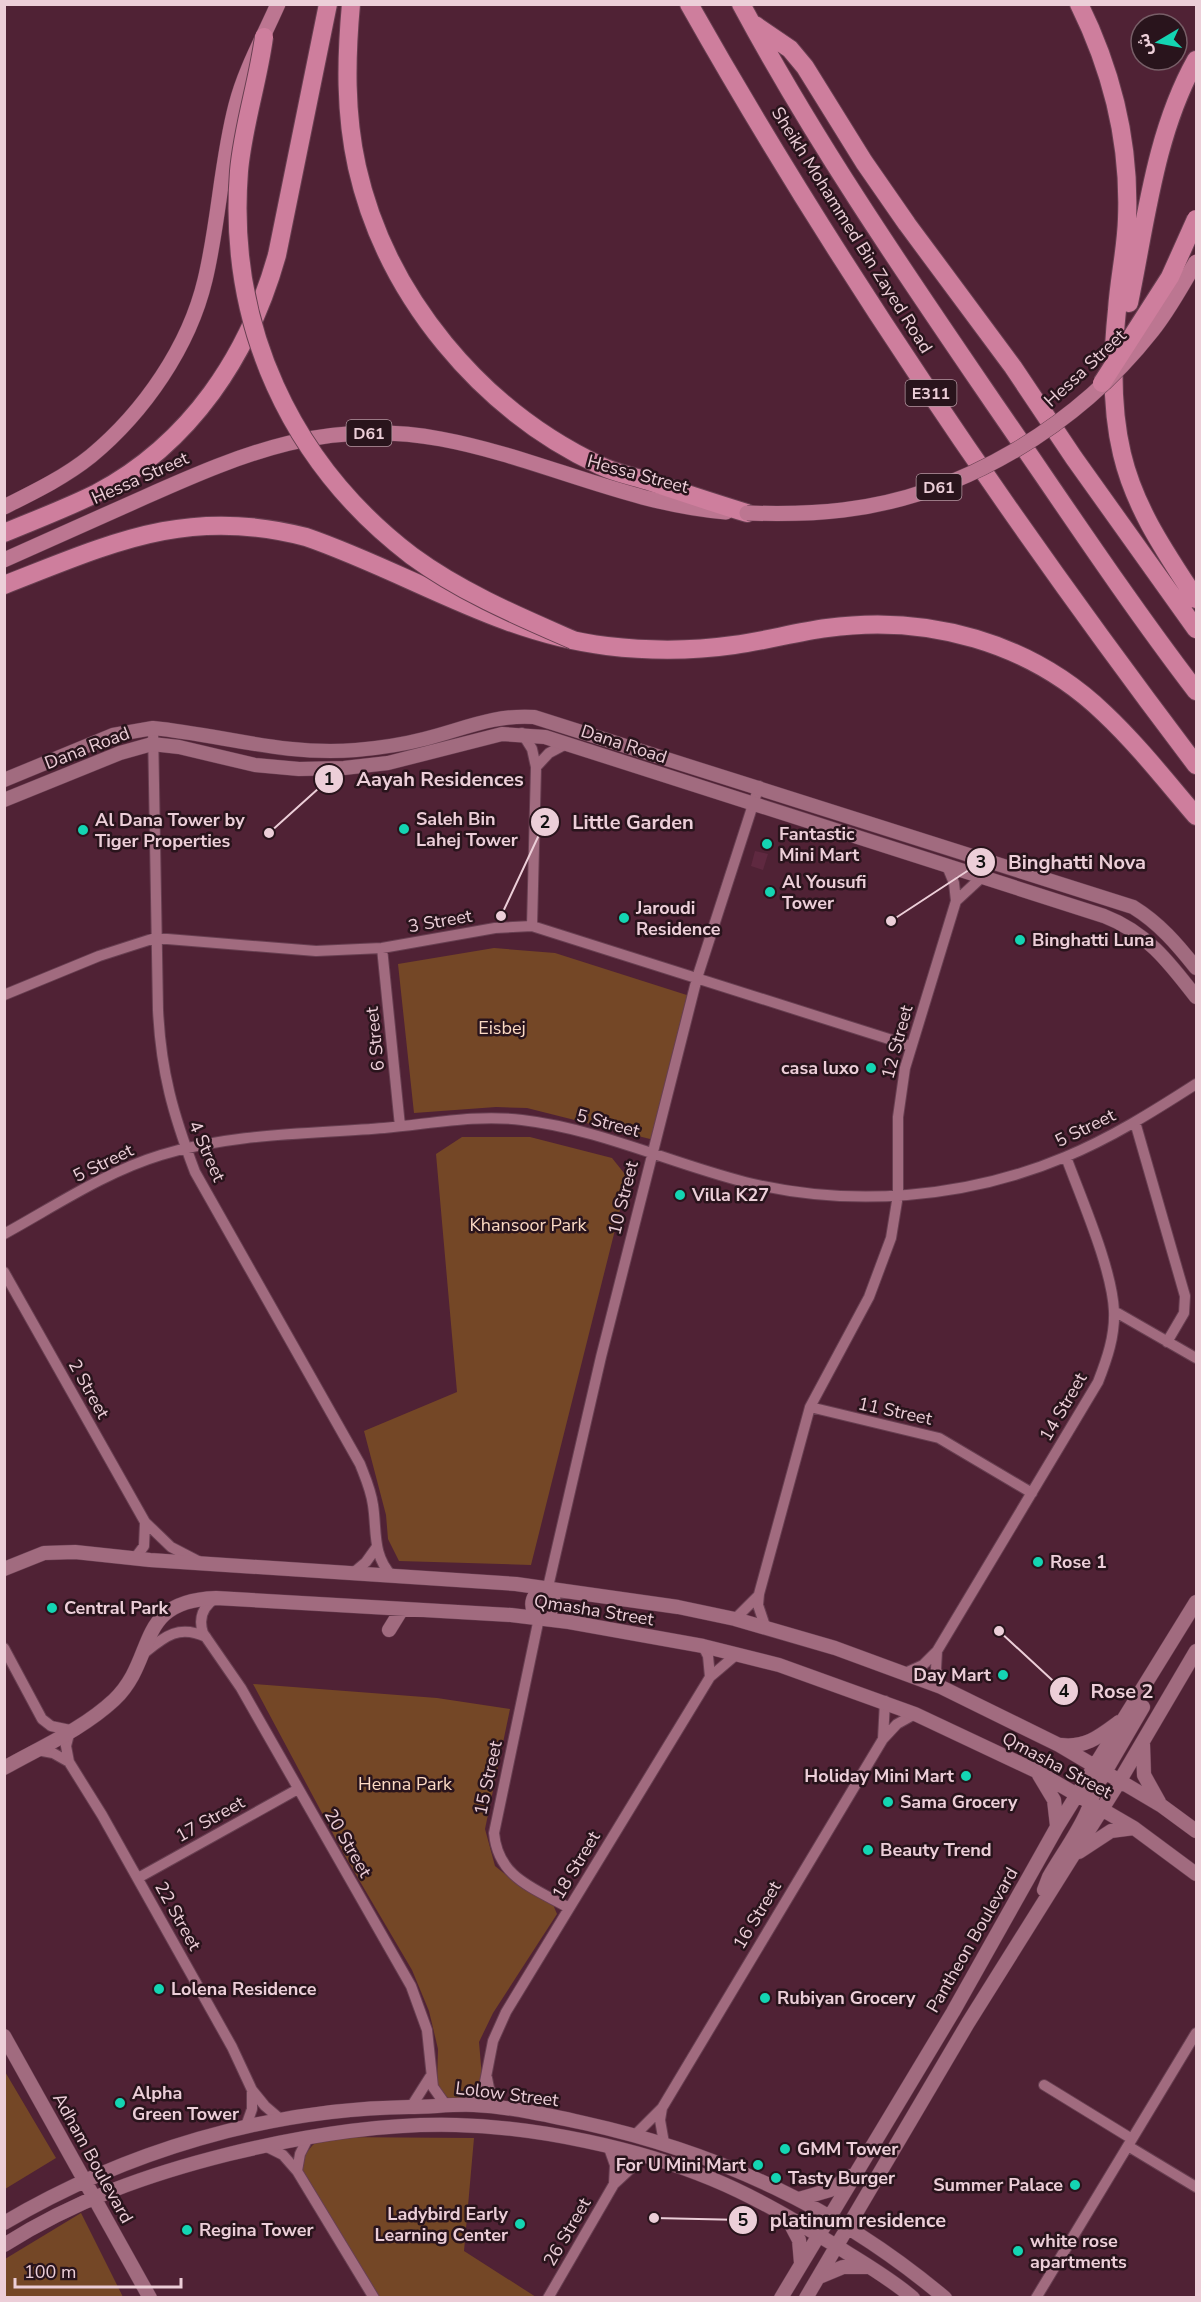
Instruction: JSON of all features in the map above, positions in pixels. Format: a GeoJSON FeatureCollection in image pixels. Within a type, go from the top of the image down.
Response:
{"type":"FeatureCollection","features":[{"type":"Feature","properties":{"kind":"highway"},"geometry":{"type":"LineString","coordinates":[[4,533],[98,493],[128,474],[182,429],[230,369],[266,295],[277,255],[328,4]]}},
{"type":"Feature","properties":{"kind":"highway"},"geometry":{"type":"LineString","coordinates":[[351,4],[346,82],[357,166],[368,205],[393,264],[434,331],[494,394],[556,441],[602,466],[747,513]]}},
{"type":"Feature","properties":{"kind":"highway","name":"Sheikh Mohammed Bin Zayed Road"},"geometry":{"type":"LineString","coordinates":[[689,4],[800,192],[886,327],[1081,610],[1197,765]]}},
{"type":"Feature","properties":{"kind":"highway","name":"Sheikh Mohammed Bin Zayed Road"},"geometry":{"type":"LineString","coordinates":[[741,4],[841,173],[929,309],[1116,581],[1197,691]]}},
{"type":"Feature","properties":{"kind":"highway"},"geometry":{"type":"LineString","coordinates":[[1080,4],[1104,61],[1115,100],[1127,179],[1127,219],[1116,311],[1115,404],[1122,454],[1129,478],[1149,525],[1197,599]]}},
{"type":"Feature","properties":{"kind":"highway"},"geometry":{"type":"LineString","coordinates":[[750,21],[790,50],[805,67],[864,162],[907,224],[1013,367],[1074,458],[1197,629]]}},
{"type":"Feature","properties":{"kind":"highway"},"geometry":{"type":"LineString","coordinates":[[264,37],[239,171],[238,245],[249,316],[261,352],[292,419],[339,487],[378,527],[413,557],[476,595],[573,640]]}},
{"type":"Feature","properties":{"kind":"highway"},"geometry":{"type":"LineString","coordinates":[[1116,354],[1166,132],[1176,102],[1197,60]]}},
{"type":"Feature","properties":{"kind":"highway"},"geometry":{"type":"LineString","coordinates":[[1102,383],[1170,277],[1197,219]]}},
{"type":"Feature","properties":{"kind":"highway"},"geometry":{"type":"LineString","coordinates":[[4,585],[144,534],[198,525],[225,525],[279,530],[329,545],[496,619],[573,640],[638,649],[704,648],[862,624],[913,625],[973,637],[1029,660],[1081,692],[1125,734],[1197,816]]}},
{"type":"Feature","properties":{"kind":"main road","name":"Hessa Street"},"geometry":{"type":"LineString","coordinates":[[4,507],[69,472],[90,457],[130,418],[164,372],[188,328],[204,283],[234,114],[244,80],[278,4]]}},
{"type":"Feature","properties":{"kind":"main road","name":"Hessa Street"},"geometry":{"type":"LineString","coordinates":[[4,560],[252,452],[289,442],[355,433],[403,434],[441,439],[479,448],[641,498],[675,506],[747,513],[796,514],[844,510],[892,501],[938,487],[983,468],[1026,444],[1066,416],[1102,383],[1153,330],[1197,262]]}},
{"type":"Feature","properties":{"kind":"street","name":"Dana Road"},"geometry":{"type":"LineString","coordinates":[[4,780],[113,735],[153,728],[250,745],[320,751],[390,746],[424,739],[492,719],[534,717],[759,786],[1133,907],[1153,919],[1197,968]]}},
{"type":"Feature","properties":{"kind":"street","name":"4 Street"},"geometry":{"type":"LineString","coordinates":[[153,728],[155,938],[160,1048],[176,1123],[195,1172],[360,1464],[373,1502],[376,1548],[382,1563],[392,1576]]}},
{"type":"Feature","properties":{"kind":"street","name":"Dana Road"},"geometry":{"type":"LineString","coordinates":[[4,800],[120,753],[152,744],[179,747],[255,765],[299,769],[344,768],[388,763],[502,734],[522,733],[544,736],[1124,924],[1158,950],[1197,997]]}},
{"type":"Feature","properties":{"kind":"street"},"geometry":{"type":"LineString","coordinates":[[522,733],[532,749],[536,767],[532,926]]}},
{"type":"Feature","properties":{"kind":"street"},"geometry":{"type":"LineString","coordinates":[[536,767],[549,753],[566,744]]}},
{"type":"Feature","properties":{"kind":"street","name":"10 Street"},"geometry":{"type":"LineString","coordinates":[[548,1587],[651,1152],[697,978],[759,786]]}},
{"type":"Feature","properties":{"kind":"street"},"geometry":{"type":"LineString","coordinates":[[946,866],[954,883],[956,901]]}},
{"type":"Feature","properties":{"kind":"street","name":"12 Street"},"geometry":{"type":"LineString","coordinates":[[759,1594],[810,1407],[869,1297],[891,1238],[898,1196],[898,1117],[911,1046],[956,901],[981,877]]}},
{"type":"Feature","properties":{"kind":"street","name":"3 Street"},"geometry":{"type":"LineString","coordinates":[[4,995],[99,956],[155,938],[316,951],[382,948],[495,928],[532,926],[911,1046]]}},
{"type":"Feature","properties":{"kind":"street","name":"6 Street"},"geometry":{"type":"LineString","coordinates":[[382,948],[400,1126]]}},
{"type":"Feature","properties":{"kind":"street","name":"5 Street"},"geometry":{"type":"LineString","coordinates":[[4,1234],[117,1172],[186,1148],[245,1139],[475,1119],[523,1120],[588,1134],[713,1173],[780,1188],[849,1196],[898,1196],[968,1186],[1004,1178],[1066,1156],[1135,1122],[1197,1084]]}},
{"type":"Feature","properties":{"kind":"street"},"geometry":{"type":"LineString","coordinates":[[1135,1122],[1185,1296],[1184,1312],[1167,1342]]}},
{"type":"Feature","properties":{"kind":"street","name":"14 Street"},"geometry":{"type":"LineString","coordinates":[[905,1673],[923,1665],[937,1651],[1098,1382],[1107,1359],[1114,1311],[1107,1276],[1066,1156]]}},
{"type":"Feature","properties":{"kind":"street","name":"2 Street"},"geometry":{"type":"LineString","coordinates":[[4,1272],[145,1522],[171,1547],[202,1563]]}},
{"type":"Feature","properties":{"kind":"street"},"geometry":{"type":"LineString","coordinates":[[1114,1311],[1197,1358]]}},
{"type":"Feature","properties":{"kind":"street","name":"11 Street"},"geometry":{"type":"LineString","coordinates":[[810,1407],[939,1438],[1032,1492]]}},
{"type":"Feature","properties":{"kind":"street"},"geometry":{"type":"LineString","coordinates":[[135,1558],[144,1546],[145,1522]]}},
{"type":"Feature","properties":{"kind":"street"},"geometry":{"type":"LineString","coordinates":[[353,1573],[366,1562],[376,1548]]}},
{"type":"Feature","properties":{"kind":"street","name":"Qmasha Street"},"geometry":{"type":"LineString","coordinates":[[4,1569],[30,1557],[60,1552],[548,1587],[678,1607],[735,1619],[765,1626],[941,1687],[1059,1744],[1162,1806],[1197,1831]]}},
{"type":"Feature","properties":{"kind":"street"},"geometry":{"type":"LineString","coordinates":[[548,1587],[554,1596],[554,1606],[548,1614],[538,1618],[533,1611],[532,1602],[539,1590],[548,1587]]}},
{"type":"Feature","properties":{"kind":"street"},"geometry":{"type":"LineString","coordinates":[[735,1619],[759,1594]]}},
{"type":"Feature","properties":{"kind":"street"},"geometry":{"type":"LineString","coordinates":[[759,1594],[758,1605],[765,1626]]}},
{"type":"Feature","properties":{"kind":"street"},"geometry":{"type":"LineString","coordinates":[[206,1637],[201,1627],[201,1617],[209,1602],[216,1598]]}},
{"type":"Feature","properties":{"kind":"street","name":"Qmasha Street"},"geometry":{"type":"LineString","coordinates":[[4,1768],[70,1730],[121,1693],[154,1629],[173,1606],[216,1598],[538,1618],[703,1646],[737,1654],[885,1701],[1036,1771],[1134,1828],[1197,1874]]}},
{"type":"Feature","properties":{"kind":"street","name":"Pantheon Boulevard"},"geometry":{"type":"LineString","coordinates":[[806,2298],[837,2247],[838,2222],[856,2170],[952,2012],[1057,1827],[1077,1794],[1099,1770],[1149,1679],[1197,1602]]}},
{"type":"Feature","properties":{"kind":"street"},"geometry":{"type":"LineString","coordinates":[[389,1630],[402,1609]]}},
{"type":"Feature","properties":{"kind":"street","name":"15 Street"},"geometry":{"type":"LineString","coordinates":[[538,1618],[494,1833],[495,1848],[510,1873],[569,1908]]}},
{"type":"Feature","properties":{"kind":"street"},"geometry":{"type":"LineString","coordinates":[[141,1655],[165,1635],[175,1631],[186,1631],[206,1637]]}},
{"type":"Feature","properties":{"kind":"street","name":"20 Street"},"geometry":{"type":"LineString","coordinates":[[206,1637],[241,1688],[416,1997],[427,2030],[430,2077],[433,2087],[445,2104]]}},
{"type":"Feature","properties":{"kind":"street"},"geometry":{"type":"LineString","coordinates":[[703,1646],[708,1656],[710,1677]]}},
{"type":"Feature","properties":{"kind":"street"},"geometry":{"type":"LineString","coordinates":[[4,1648],[42,1719],[51,1726],[70,1730],[66,1746],[69,1762]]}},
{"type":"Feature","properties":{"kind":"street"},"geometry":{"type":"LineString","coordinates":[[937,1651],[936,1669],[941,1687]]}},
{"type":"Feature","properties":{"kind":"street","name":"Pantheon Boulevard"},"geometry":{"type":"LineString","coordinates":[[781,2298],[818,2235],[838,2222],[963,2033],[1072,1857],[1097,1806],[1119,1782],[1197,1651]]}},
{"type":"Feature","properties":{"kind":"street","name":"18 Street"},"geometry":{"type":"LineString","coordinates":[[473,2105],[487,2077],[489,2057],[498,2026],[710,1677],[737,1654]]}},
{"type":"Feature","properties":{"kind":"street"},"geometry":{"type":"LineString","coordinates":[[1044,1901],[1046,1883],[1097,1806],[1096,1785],[1099,1770],[1144,1705],[1149,1679]]}},
{"type":"Feature","properties":{"kind":"street","name":"16 Street"},"geometry":{"type":"LineString","coordinates":[[883,1739],[885,1701]]}},
{"type":"Feature","properties":{"kind":"street","name":"16 Street"},"geometry":{"type":"LineString","coordinates":[[636,2134],[662,2108],[883,1739],[897,1724],[915,1714]]}},
{"type":"Feature","properties":{"kind":"street"},"geometry":{"type":"LineString","coordinates":[[1059,1744],[1074,1746],[1087,1743],[1128,1715]]}},
{"type":"Feature","properties":{"kind":"street"},"geometry":{"type":"LineString","coordinates":[[1144,1740],[1142,1758],[1144,1775],[1151,1792],[1162,1806]]}},
{"type":"Feature","properties":{"kind":"street"},"geometry":{"type":"LineString","coordinates":[[35,1750],[53,1753],[69,1762]]}},
{"type":"Feature","properties":{"kind":"street","name":"22 Street"},"geometry":{"type":"LineString","coordinates":[[69,1762],[138,1878],[232,2047],[252,2090],[279,2118]]}},
{"type":"Feature","properties":{"kind":"street"},"geometry":{"type":"LineString","coordinates":[[1036,1771],[1047,1784],[1054,1800],[1057,1827]]}},
{"type":"Feature","properties":{"kind":"street","name":"17 Street"},"geometry":{"type":"LineString","coordinates":[[138,1878],[298,1789]]}},
{"type":"Feature","properties":{"kind":"street"},"geometry":{"type":"LineString","coordinates":[[1072,1857],[1111,1832],[1134,1828]]}},
{"type":"Feature","properties":{"kind":"street"},"geometry":{"type":"LineString","coordinates":[[1036,2298],[1197,2033]]}},
{"type":"Feature","properties":{"kind":"street","name":"Adham Boulevard"},"geometry":{"type":"LineString","coordinates":[[4,2036],[150,2298]]}},
{"type":"Feature","properties":{"kind":"street"},"geometry":{"type":"LineString","coordinates":[[411,2107],[430,2077]]}},
{"type":"Feature","properties":{"kind":"street"},"geometry":{"type":"LineString","coordinates":[[487,2077],[489,2088],[499,2107]]}},
{"type":"Feature","properties":{"kind":"street"},"geometry":{"type":"LineString","coordinates":[[1044,2085],[1197,2187]]}},
{"type":"Feature","properties":{"kind":"street"},"geometry":{"type":"LineString","coordinates":[[246,2126],[252,2109],[252,2090]]}},
{"type":"Feature","properties":{"kind":"street","name":"Lolow Street"},"geometry":{"type":"LineString","coordinates":[[4,2223],[84,2179],[129,2162],[279,2118],[359,2109],[445,2104],[499,2107],[636,2134],[718,2161],[799,2199],[838,2222],[921,2277],[945,2298]]}},
{"type":"Feature","properties":{"kind":"street"},"geometry":{"type":"LineString","coordinates":[[662,2108],[660,2120],[664,2144]]}},
{"type":"Feature","properties":{"kind":"street","name":"Lolow Street"},"geometry":{"type":"LineString","coordinates":[[4,2245],[93,2197],[176,2168],[265,2146],[354,2130],[456,2125],[507,2129],[609,2148],[712,2179],[786,2215],[869,2267],[913,2298]]}},
{"type":"Feature","properties":{"kind":"street"},"geometry":{"type":"LineString","coordinates":[[838,2222],[878,2146],[879,2130]]}},
{"type":"Feature","properties":{"kind":"street"},"geometry":{"type":"LineString","coordinates":[[297,2171],[300,2154],[308,2138]]}},
{"type":"Feature","properties":{"kind":"street"},"geometry":{"type":"LineString","coordinates":[[265,2146],[283,2155],[297,2171],[374,2298]]}},
{"type":"Feature","properties":{"kind":"street"},"geometry":{"type":"LineString","coordinates":[[609,2148],[615,2165],[614,2184]]}},
{"type":"Feature","properties":{"kind":"street","name":"26 Street"},"geometry":{"type":"LineString","coordinates":[[548,2298],[614,2184],[643,2157]]}},
{"type":"Feature","properties":{"kind":"street"},"geometry":{"type":"LineString","coordinates":[[799,2199],[830,2190],[856,2170]]}},
{"type":"Feature","properties":{"kind":"street"},"geometry":{"type":"LineString","coordinates":[[786,2215],[799,2240],[801,2264]]}},
{"type":"Feature","properties":{"kind":"street"},"geometry":{"type":"LineString","coordinates":[[819,2277],[843,2267],[869,2267]]}},
{"type":"Feature","properties":{"kind":"shaded area"},"geometry":{"type":"Polygon","coordinates":[[[755,851],[768,854],[763,870],[751,866],[755,851]]]}},
{"type":"Feature","properties":{"kind":"green space","name":"Eisbej"},"geometry":{"type":"Polygon","coordinates":[[[494,948],[555,953],[693,997],[654,1140],[527,1108],[496,1107],[414,1113],[398,964],[494,948]]]}},
{"type":"Feature","properties":{"kind":"green space","name":"Khansoor Park"},"geometry":{"type":"Polygon","coordinates":[[[462,1137],[530,1137],[612,1158],[628,1178],[531,1565],[399,1561],[388,1539],[386,1515],[364,1431],[457,1392],[436,1154],[462,1137]]]}},
{"type":"Feature","properties":{"kind":"green space","name":"Henna Park"},"geometry":{"type":"Polygon","coordinates":[[[253,1684],[437,1698],[510,1709],[485,1829],[495,1866],[517,1884],[552,1902],[557,1914],[493,2013],[479,2042],[482,2077],[469,2097],[449,2099],[437,2086],[438,2049],[429,2011],[412,1970],[345,1856],[253,1684]]]}},
{"type":"Feature","properties":{"kind":"green space"},"geometry":{"type":"Polygon","coordinates":[[[4,2070],[56,2158],[5,2189],[4,2189],[4,2070]]]}},
{"type":"Feature","properties":{"kind":"green space"},"geometry":{"type":"Polygon","coordinates":[[[328,2137],[474,2138],[464,2251],[536,2297],[374,2297],[297,2171],[312,2146],[328,2137]]]}},
{"type":"Feature","properties":{"kind":"green space"},"geometry":{"type":"Polygon","coordinates":[[[81,2213],[123,2297],[5,2297],[5,2259],[81,2213]]]}},
{"type":"Feature","properties":{"kind":"place","name":"Saleh Bin Lahej Tower"},"geometry":{"type":"Point","coordinates":[404,829]}},
{"type":"Feature","properties":{"kind":"place","name":"Al Dana Tower by Tiger Properties"},"geometry":{"type":"Point","coordinates":[83,830]}},
{"type":"Feature","properties":{"kind":"place","name":"Aayah Residences"},"geometry":{"type":"Point","coordinates":[269,833]}},
{"type":"Feature","properties":{"kind":"place","name":"Fantastic Mini Mart"},"geometry":{"type":"Point","coordinates":[767,844]}},
{"type":"Feature","properties":{"kind":"place","name":"Al Yousufi Tower"},"geometry":{"type":"Point","coordinates":[770,892]}},
{"type":"Feature","properties":{"kind":"place","name":"Little Garden"},"geometry":{"type":"Point","coordinates":[501,916]}},
{"type":"Feature","properties":{"kind":"place","name":"Jaroudi Residence"},"geometry":{"type":"Point","coordinates":[624,918]}},
{"type":"Feature","properties":{"kind":"place","name":"Binghatti Nova"},"geometry":{"type":"Point","coordinates":[891,921]}},
{"type":"Feature","properties":{"kind":"place","name":"Binghatti Luna"},"geometry":{"type":"Point","coordinates":[1020,940]}},
{"type":"Feature","properties":{"kind":"place","name":"casa luxo"},"geometry":{"type":"Point","coordinates":[871,1068]}},
{"type":"Feature","properties":{"kind":"place","name":"Villa K27"},"geometry":{"type":"Point","coordinates":[680,1195]}},
{"type":"Feature","properties":{"kind":"place","name":"Rose 1"},"geometry":{"type":"Point","coordinates":[1038,1562]}},
{"type":"Feature","properties":{"kind":"place","name":"Central Park"},"geometry":{"type":"Point","coordinates":[52,1608]}},
{"type":"Feature","properties":{"kind":"place","name":"Rose 2"},"geometry":{"type":"Point","coordinates":[999,1631]}},
{"type":"Feature","properties":{"kind":"place","name":"Day Mart"},"geometry":{"type":"Point","coordinates":[1003,1675]}},
{"type":"Feature","properties":{"kind":"place","name":"Holiday Mini Mart"},"geometry":{"type":"Point","coordinates":[966,1776]}},
{"type":"Feature","properties":{"kind":"place","name":"Sama Grocery"},"geometry":{"type":"Point","coordinates":[888,1802]}},
{"type":"Feature","properties":{"kind":"place","name":"Beauty Trend"},"geometry":{"type":"Point","coordinates":[868,1850]}},
{"type":"Feature","properties":{"kind":"place","name":"Lolena Residence"},"geometry":{"type":"Point","coordinates":[159,1989]}},
{"type":"Feature","properties":{"kind":"place","name":"Rubiyan Grocery"},"geometry":{"type":"Point","coordinates":[765,1998]}},
{"type":"Feature","properties":{"kind":"place","name":"Alpha Green Tower"},"geometry":{"type":"Point","coordinates":[120,2103]}},
{"type":"Feature","properties":{"kind":"place","name":"GMM Tower"},"geometry":{"type":"Point","coordinates":[785,2149]}},
{"type":"Feature","properties":{"kind":"place","name":"For U Mini Mart"},"geometry":{"type":"Point","coordinates":[758,2165]}},
{"type":"Feature","properties":{"kind":"place","name":"Tasty Burger"},"geometry":{"type":"Point","coordinates":[776,2178]}},
{"type":"Feature","properties":{"kind":"place","name":"Summer Palace"},"geometry":{"type":"Point","coordinates":[1075,2185]}},
{"type":"Feature","properties":{"kind":"place","name":"platinum residence"},"geometry":{"type":"Point","coordinates":[654,2218]}},
{"type":"Feature","properties":{"kind":"place","name":"Ladybird Early Learning Center"},"geometry":{"type":"Point","coordinates":[520,2224]}},
{"type":"Feature","properties":{"kind":"place","name":"Regina Tower"},"geometry":{"type":"Point","coordinates":[187,2230]}},
{"type":"Feature","properties":{"kind":"place","name":"white rose apartments"},"geometry":{"type":"Point","coordinates":[1018,2251]}}]}
